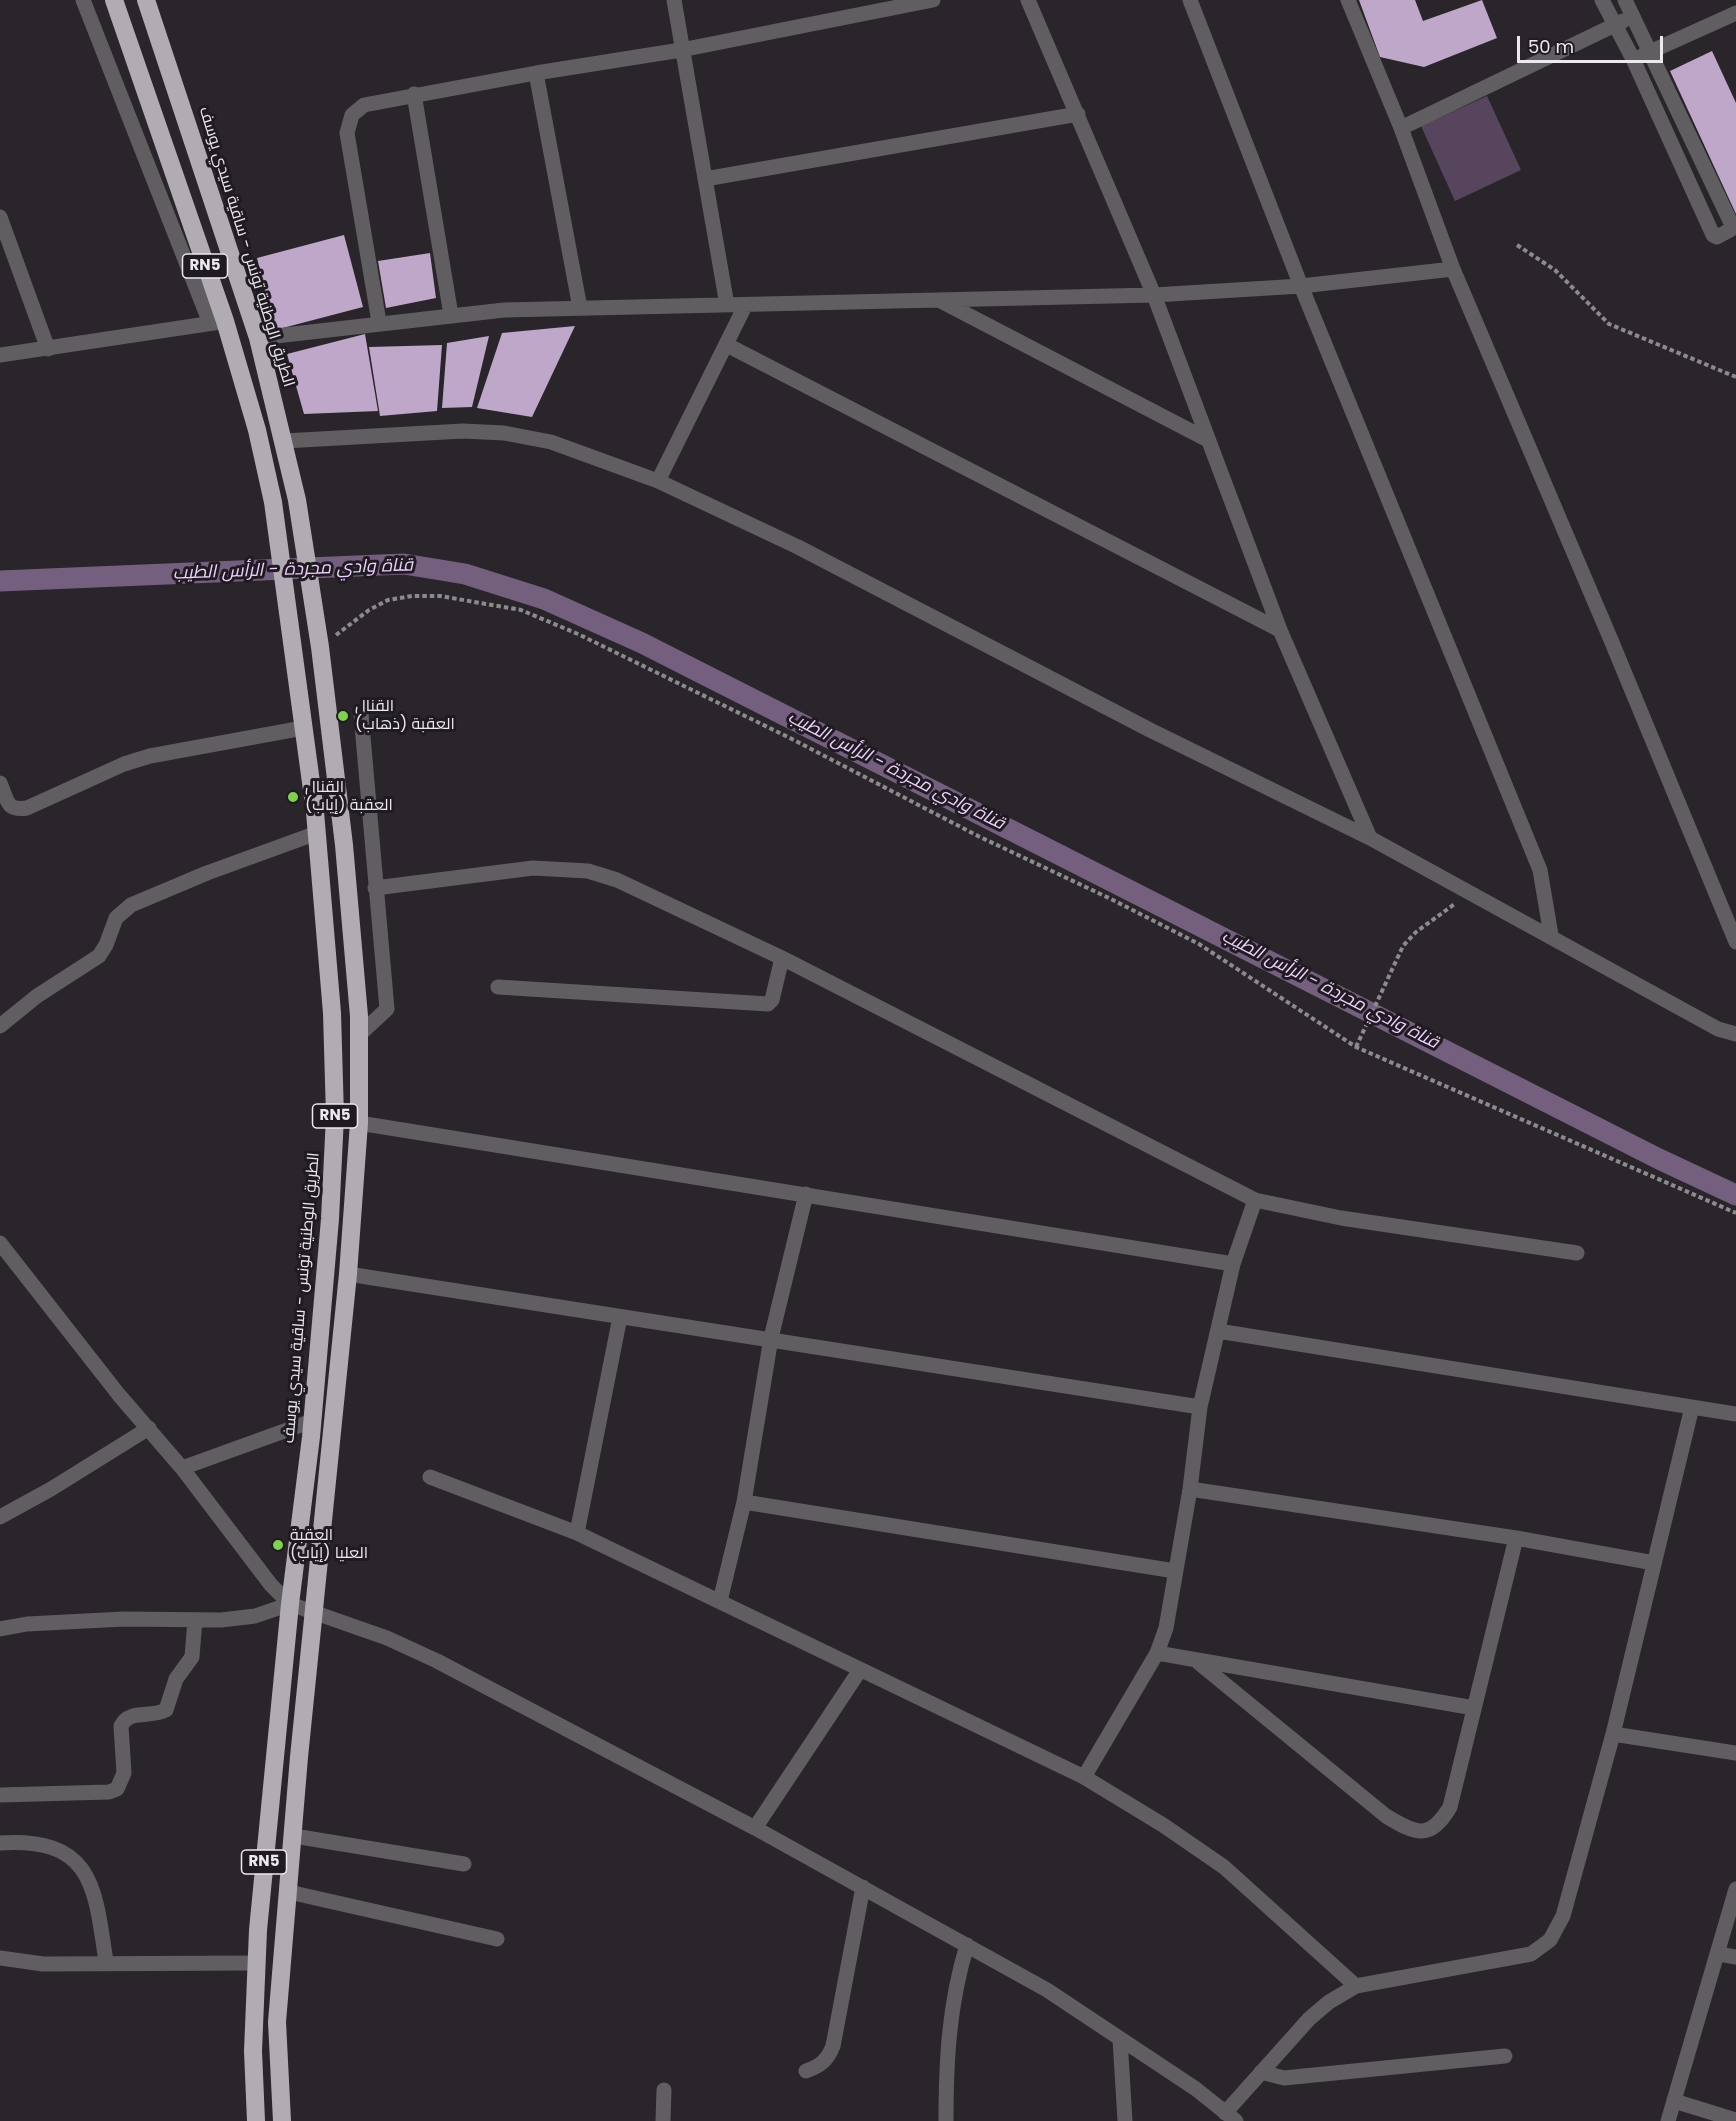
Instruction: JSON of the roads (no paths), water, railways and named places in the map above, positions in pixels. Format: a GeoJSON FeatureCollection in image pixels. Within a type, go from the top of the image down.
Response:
{"type":"FeatureCollection","features":[{"type":"Feature","properties":{"kind":"highway","name":"الطريق الوطنية تونس - ساقية سيدي يوسف"},"geometry":{"type":"LineString","coordinates":[[114,0],[217,322],[257,430],[273,502],[317,833],[332,1013],[335,1116],[330,1219],[312,1421],[290,1604],[256,1963],[253,2051],[256,2121]]}},
{"type":"Feature","properties":{"kind":"highway","name":"الطريق الوطنية تونس - ساقية سيدي يوسف"},"geometry":{"type":"LineString","coordinates":[[146,0],[258,338],[304,534],[344,845],[359,1035],[359,1123],[348,1274],[316,1612],[299,1757],[277,2022],[282,2121]]}},
{"type":"Feature","properties":{"kind":"street"},"geometry":{"type":"LineString","coordinates":[[0,355],[217,322],[83,0]]}},
{"type":"Feature","properties":{"kind":"street"},"geometry":{"type":"LineString","coordinates":[[674,0],[727,305]]}},
{"type":"Feature","properties":{"kind":"street"},"geometry":{"type":"LineString","coordinates":[[379,322],[347,133],[348,121],[355,110],[364,105],[414,94],[681,50],[933,0]]}},
{"type":"Feature","properties":{"kind":"street"},"geometry":{"type":"LineString","coordinates":[[1028,0],[1154,295],[1280,630],[1370,838]]}},
{"type":"Feature","properties":{"kind":"street"},"geometry":{"type":"LineString","coordinates":[[1190,0],[1301,286],[1540,870],[1551,935]]}},
{"type":"Feature","properties":{"kind":"street"},"geometry":{"type":"LineString","coordinates":[[1347,0],[1401,128],[1453,269],[1611,640],[1736,942]]}},
{"type":"Feature","properties":{"kind":"street"},"geometry":{"type":"LineString","coordinates":[[1602,0],[1633,59],[1713,235],[1717,237],[1730,231],[1732,225],[1652,51],[1625,0]]}},
{"type":"Feature","properties":{"kind":"street"},"geometry":{"type":"LineString","coordinates":[[1633,59],[1736,13]]}},
{"type":"Feature","properties":{"kind":"street"},"geometry":{"type":"LineString","coordinates":[[1401,128],[1633,16]]}},
{"type":"Feature","properties":{"kind":"street"},"geometry":{"type":"LineString","coordinates":[[536,73],[580,308]]}},
{"type":"Feature","properties":{"kind":"street"},"geometry":{"type":"LineString","coordinates":[[414,94],[451,315]]}},
{"type":"Feature","properties":{"kind":"street"},"geometry":{"type":"LineString","coordinates":[[705,179],[1078,114]]}},
{"type":"Feature","properties":{"kind":"street"},"geometry":{"type":"LineString","coordinates":[[0,217],[48,349]]}},
{"type":"Feature","properties":{"kind":"street"},"geometry":{"type":"LineString","coordinates":[[258,338],[451,315],[580,308],[1154,295],[1301,286],[1453,269]]}},
{"type":"Feature","properties":{"kind":"street"},"geometry":{"type":"LineString","coordinates":[[937,299],[1208,440]]}},
{"type":"Feature","properties":{"kind":"street"},"geometry":{"type":"LineString","coordinates":[[658,481],[746,306]]}},
{"type":"Feature","properties":{"kind":"street"},"geometry":{"type":"LineString","coordinates":[[727,345],[1280,630]]}},
{"type":"Feature","properties":{"kind":"street"},"geometry":{"type":"LineString","coordinates":[[284,441],[463,431],[504,433],[550,442],[658,481],[789,542],[1220,766],[1370,838],[1551,935],[1718,1029],[1736,1034]]}},
{"type":"Feature","properties":{"kind":"street"},"geometry":{"type":"LineString","coordinates":[[359,1035],[387,1009],[361,714]]}},
{"type":"Feature","properties":{"kind":"street"},"geometry":{"type":"LineString","coordinates":[[0,783],[10,807],[15,810],[27,808],[124,764],[150,756],[303,728]]}},
{"type":"Feature","properties":{"kind":"street"},"geometry":{"type":"LineString","coordinates":[[0,1026],[37,996],[99,956],[106,945],[116,918],[131,905],[207,873],[317,833]]}},
{"type":"Feature","properties":{"kind":"street"},"geometry":{"type":"LineString","coordinates":[[375,888],[533,868],[588,871],[646,892],[782,958],[1255,1200],[1310,1213],[1576,1253]]}},
{"type":"Feature","properties":{"kind":"street"},"geometry":{"type":"LineString","coordinates":[[498,987],[768,1004],[772,1000],[782,958]]}},
{"type":"Feature","properties":{"kind":"street"},"geometry":{"type":"LineString","coordinates":[[359,1123],[1233,1264]]}},
{"type":"Feature","properties":{"kind":"street"},"geometry":{"type":"LineString","coordinates":[[720,1601],[744,1502],[771,1338],[806,1194]]}},
{"type":"Feature","properties":{"kind":"street"},"geometry":{"type":"LineString","coordinates":[[1084,1777],[1157,1653],[1166,1628],[1191,1489],[1200,1407],[1233,1264],[1255,1200]]}},
{"type":"Feature","properties":{"kind":"street"},"geometry":{"type":"LineString","coordinates":[[0,1243],[111,1386],[182,1468],[265,1579],[290,1604],[387,1638],[437,1661],[755,1828],[1047,1990],[1196,2090],[1230,2117],[1261,2072],[1309,2019],[1329,2002],[1356,1986],[1531,1953],[1550,1940],[1563,1916],[1613,1734],[1692,1407]]}},
{"type":"Feature","properties":{"kind":"street"},"geometry":{"type":"LineString","coordinates":[[348,1274],[620,1317],[771,1338],[1200,1407]]}},
{"type":"Feature","properties":{"kind":"street"},"geometry":{"type":"LineString","coordinates":[[577,1533],[620,1317]]}},
{"type":"Feature","properties":{"kind":"street"},"geometry":{"type":"LineString","coordinates":[[1218,1331],[1736,1414]]}},
{"type":"Feature","properties":{"kind":"street"},"geometry":{"type":"LineString","coordinates":[[182,1468],[312,1421]]}},
{"type":"Feature","properties":{"kind":"street"},"geometry":{"type":"LineString","coordinates":[[0,1517],[51,1489],[149,1428]]}},
{"type":"Feature","properties":{"kind":"street"},"geometry":{"type":"LineString","coordinates":[[430,1477],[577,1533],[1084,1777],[1224,1867],[1356,1986]]}},
{"type":"Feature","properties":{"kind":"street"},"geometry":{"type":"LineString","coordinates":[[1191,1489],[1516,1538],[1654,1563]]}},
{"type":"Feature","properties":{"kind":"street"},"geometry":{"type":"LineString","coordinates":[[744,1502],[1175,1571]]}},
{"type":"Feature","properties":{"kind":"street"},"geometry":{"type":"LineString","coordinates":[[1199,1663],[1386,1816],[1406,1828],[1424,1832],[1439,1825],[1450,1807],[1516,1538]]}},
{"type":"Feature","properties":{"kind":"street"},"geometry":{"type":"LineString","coordinates":[[0,1629],[27,1623],[124,1619],[195,1620],[255,1616],[290,1604]]}},
{"type":"Feature","properties":{"kind":"street"},"geometry":{"type":"LineString","coordinates":[[0,1795],[110,1792],[117,1789],[124,1773],[121,1726],[129,1716],[159,1714],[166,1710],[176,1679],[192,1658],[195,1620]]}},
{"type":"Feature","properties":{"kind":"street"},"geometry":{"type":"LineString","coordinates":[[1157,1653],[1199,1663],[1474,1708]]}},
{"type":"Feature","properties":{"kind":"street"},"geometry":{"type":"LineString","coordinates":[[755,1828],[860,1670]]}},
{"type":"Feature","properties":{"kind":"street"},"geometry":{"type":"LineString","coordinates":[[1613,1734],[1736,1753]]}},
{"type":"Feature","properties":{"kind":"street"},"geometry":{"type":"LineString","coordinates":[[294,1836],[464,1864]]}},
{"type":"Feature","properties":{"kind":"street"},"geometry":{"type":"LineString","coordinates":[[0,1843],[45,1846],[66,1853],[81,1865],[90,1878],[98,1903],[106,1962]]}},
{"type":"Feature","properties":{"kind":"street"},"geometry":{"type":"LineString","coordinates":[[806,2072],[820,2066],[828,2058],[833,2046],[863,1887]]}},
{"type":"Feature","properties":{"kind":"street"},"geometry":{"type":"LineString","coordinates":[[1668,2121],[1719,1954],[1736,1889]]}},
{"type":"Feature","properties":{"kind":"street"},"geometry":{"type":"LineString","coordinates":[[289,1892],[497,1939]]}},
{"type":"Feature","properties":{"kind":"street"},"geometry":{"type":"LineString","coordinates":[[946,2121],[949,2021],[956,1981],[967,1945]]}},
{"type":"Feature","properties":{"kind":"street"},"geometry":{"type":"LineString","coordinates":[[1719,1954],[1736,1957]]}},
{"type":"Feature","properties":{"kind":"street"},"geometry":{"type":"LineString","coordinates":[[0,1958],[43,1964],[256,1963]]}},
{"type":"Feature","properties":{"kind":"street"},"geometry":{"type":"LineString","coordinates":[[1120,2039],[1125,2121]]}},
{"type":"Feature","properties":{"kind":"street"},"geometry":{"type":"LineString","coordinates":[[1261,2072],[1284,2078],[1506,2056]]}},
{"type":"Feature","properties":{"kind":"street"},"geometry":{"type":"LineString","coordinates":[[663,2121],[664,2090]]}},
{"type":"Feature","properties":{"kind":"street"},"geometry":{"type":"LineString","coordinates":[[1674,2101],[1736,2120]]}},
{"type":"Feature","properties":{"kind":"waterway","name":"قناة وادي مجردة - الرأس الطيب"},"geometry":{"type":"LineString","coordinates":[[0,581],[404,564],[465,574],[544,599],[642,643],[1659,1159],[1736,1195]]}},
{"type":"Feature","properties":{"kind":"place","name":"القنال العقبة (ذهاب)"},"geometry":{"type":"Point","coordinates":[343,716]}},
{"type":"Feature","properties":{"kind":"place","name":"القنال العقبة (إياب)"},"geometry":{"type":"Point","coordinates":[293,797]}},
{"type":"Feature","properties":{"kind":"place","name":"العقبة العليا (إياب)"},"geometry":{"type":"Point","coordinates":[278,1545]}}]}
